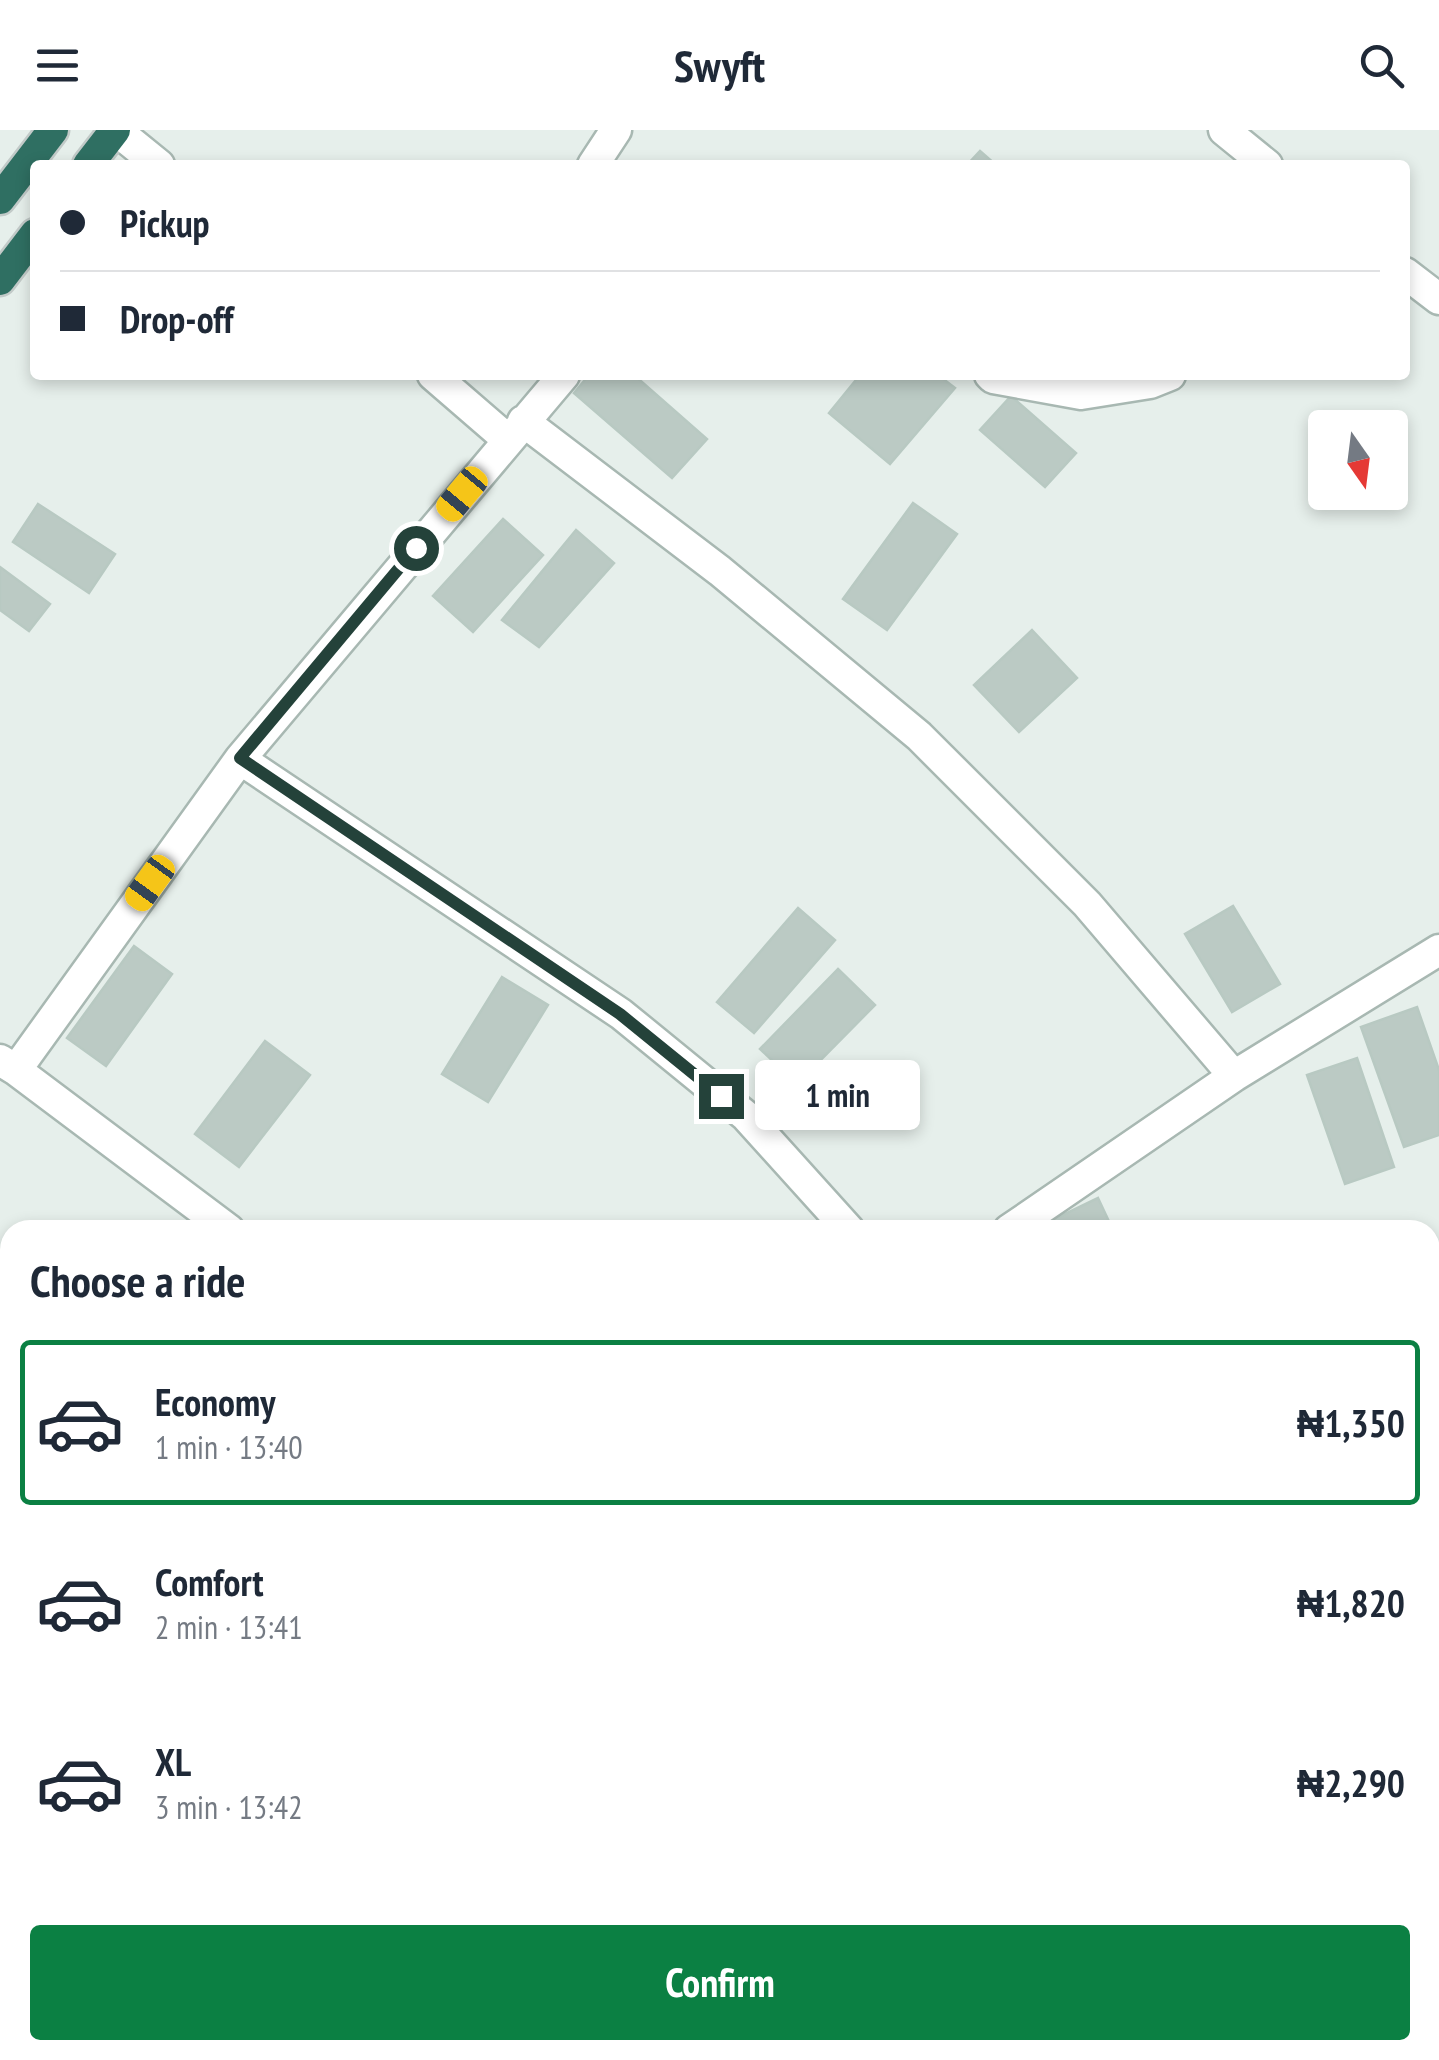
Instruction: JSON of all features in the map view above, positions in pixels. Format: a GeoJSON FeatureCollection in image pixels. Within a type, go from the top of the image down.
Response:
{"type":"FeatureCollection","features":[{"type":"Feature","properties":{"kind":"highway"},"geometry":{"type":"LineString","coordinates":[[0,199],[53,130]]}},
{"type":"Feature","properties":{"kind":"highway"},"geometry":{"type":"LineString","coordinates":[[92,160],[116,130]]}},
{"type":"Feature","properties":{"kind":"highway"},"geometry":{"type":"LineString","coordinates":[[0,280],[30,241]]}},
{"type":"Feature","properties":{"kind":"street"},"geometry":{"type":"LineString","coordinates":[[116,130],[153,160]]}},
{"type":"Feature","properties":{"kind":"street"},"geometry":{"type":"LineString","coordinates":[[595,160],[616,130]]}},
{"type":"Feature","properties":{"kind":"street"},"geometry":{"type":"LineString","coordinates":[[1224,130],[1261,160]]}},
{"type":"Feature","properties":{"kind":"street"},"geometry":{"type":"LineString","coordinates":[[1410,277],[1439,299]]}},
{"type":"Feature","properties":{"kind":"street"},"geometry":{"type":"LineString","coordinates":[[440,380],[720,571],[919,736],[1087,904],[1234,1076]]}},
{"type":"Feature","properties":{"kind":"street"},"geometry":{"type":"LineString","coordinates":[[217,1220],[8,1065],[240,758],[560,380]]}},
{"type":"Feature","properties":{"kind":"street"},"geometry":{"type":"LineString","coordinates":[[1004,380],[1080,394],[1156,380]]}},
{"type":"Feature","properties":{"kind":"street"},"geometry":{"type":"LineString","coordinates":[[240,758],[620,1014],[746,1116],[840,1220]]}},
{"type":"Feature","properties":{"kind":"street"},"geometry":{"type":"LineString","coordinates":[[1024,1220],[1234,1076],[1439,950]]}},
{"type":"Feature","properties":{"kind":"building"},"geometry":{"type":"Polygon","coordinates":[[[980,151],[990,160],[972,160],[980,151]]]}},
{"type":"Feature","properties":{"kind":"building"},"geometry":{"type":"Polygon","coordinates":[[[585,380],[640,380],[707,439],[672,478],[574,393],[585,380]]]}},
{"type":"Feature","properties":{"kind":"building"},"geometry":{"type":"Polygon","coordinates":[[[856,380],[945,380],[955,388],[890,464],[829,413],[856,380]]]}},
{"type":"Feature","properties":{"kind":"building"},"geometry":{"type":"Polygon","coordinates":[[[1011,396],[1076,453],[1045,487],[980,430],[1011,396]]]}},
{"type":"Feature","properties":{"kind":"building"},"geometry":{"type":"Polygon","coordinates":[[[913,503],[957,534],[887,630],[843,599],[913,503]]]}},
{"type":"Feature","properties":{"kind":"building"},"geometry":{"type":"Polygon","coordinates":[[[38,504],[115,554],[89,593],[13,542],[38,504]]]}},
{"type":"Feature","properties":{"kind":"building"},"geometry":{"type":"Polygon","coordinates":[[[503,519],[543,555],[473,632],[433,596],[503,519]]]}},
{"type":"Feature","properties":{"kind":"building"},"geometry":{"type":"Polygon","coordinates":[[[576,530],[614,563],[539,647],[502,620],[576,530]]]}},
{"type":"Feature","properties":{"kind":"building"},"geometry":{"type":"Polygon","coordinates":[[[0,567],[50,604],[29,631],[0,610],[0,567]]]}},
{"type":"Feature","properties":{"kind":"building"},"geometry":{"type":"Polygon","coordinates":[[[1032,630],[1077,678],[1019,732],[974,685],[1032,630]]]}},
{"type":"Feature","properties":{"kind":"building"},"geometry":{"type":"Polygon","coordinates":[[[1233,906],[1280,984],[1232,1012],[1185,934],[1233,906]]]}},
{"type":"Feature","properties":{"kind":"building"},"geometry":{"type":"Polygon","coordinates":[[[798,908],[835,940],[754,1033],[717,1002],[798,908]]]}},
{"type":"Feature","properties":{"kind":"building"},"geometry":{"type":"Polygon","coordinates":[[[134,946],[172,974],[106,1066],[67,1038],[134,946]]]}},
{"type":"Feature","properties":{"kind":"building"},"geometry":{"type":"Polygon","coordinates":[[[838,969],[875,1005],[797,1084],[760,1049],[838,969]]]}},
{"type":"Feature","properties":{"kind":"building"},"geometry":{"type":"Polygon","coordinates":[[[502,977],[548,1005],[488,1102],[442,1074],[502,977]]]}},
{"type":"Feature","properties":{"kind":"building"},"geometry":{"type":"Polygon","coordinates":[[[1417,1007],[1439,1070],[1439,1135],[1404,1147],[1361,1027],[1417,1007]]]}},
{"type":"Feature","properties":{"kind":"building"},"geometry":{"type":"Polygon","coordinates":[[[265,1041],[310,1075],[239,1167],[195,1134],[265,1041]]]}},
{"type":"Feature","properties":{"kind":"building"},"geometry":{"type":"Polygon","coordinates":[[[1357,1058],[1394,1167],[1345,1184],[1307,1075],[1357,1058]]]}},
{"type":"Feature","properties":{"kind":"building"},"geometry":{"type":"Polygon","coordinates":[[[1098,1198],[1108,1220],[1052,1220],[1098,1198]]]}},
{"type":"Feature","properties":{"kind":"route"},"geometry":{"type":"LineString","coordinates":[[416,548],[240,758],[620,1014],[721,1096]]}}]}
